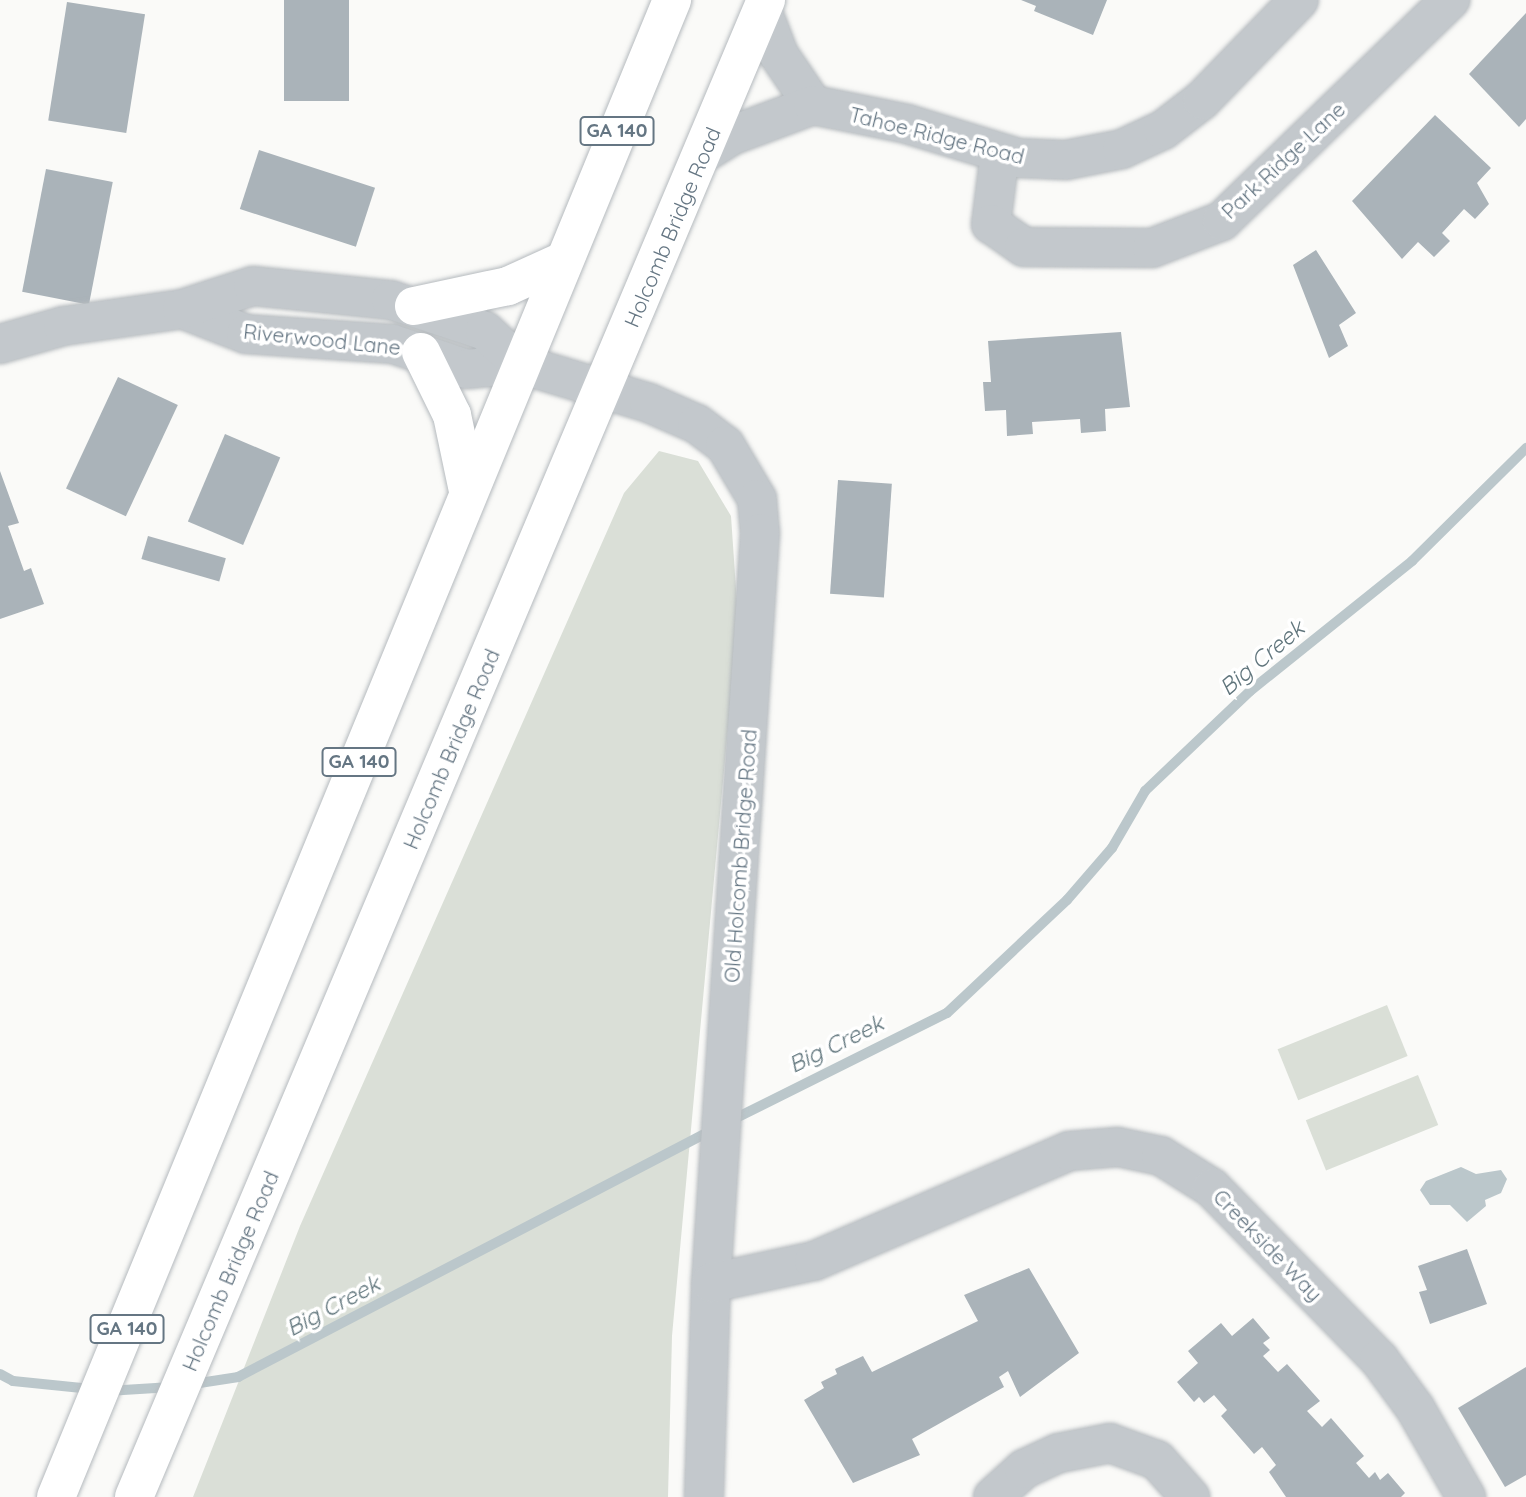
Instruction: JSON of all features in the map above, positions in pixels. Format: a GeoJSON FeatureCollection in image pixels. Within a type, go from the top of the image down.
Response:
{"type":"FeatureCollection","features":[{"type":"Feature","properties":{"kind":"main road","name":"GA 140"},"geometry":{"type":"LineString","coordinates":[[56,1497],[197,1161],[468,491],[672,0]]}},
{"type":"Feature","properties":{"kind":"main road","name":"Holcomb Bridge Road"},"geometry":{"type":"LineString","coordinates":[[134,1497],[605,389],[764,5]]}},
{"type":"Feature","properties":{"kind":"main road"},"geometry":{"type":"LineString","coordinates":[[414,306],[508,286],[563,261]]}},
{"type":"Feature","properties":{"kind":"main road"},"geometry":{"type":"LineString","coordinates":[[421,352],[452,415],[468,491]]}},
{"type":"Feature","properties":{"kind":"street","name":"Tahoe Ridge Road"},"geometry":{"type":"LineString","coordinates":[[813,105],[906,124],[999,153],[1066,160],[1122,149],[1163,130],[1202,100],[1298,0]]}},
{"type":"Feature","properties":{"kind":"street","name":"Park Ridge Lane"},"geometry":{"type":"LineString","coordinates":[[999,153],[991,224],[1024,247],[1152,248],[1222,221],[1450,0]]}},
{"type":"Feature","properties":{"kind":"street"},"geometry":{"type":"LineString","coordinates":[[704,153],[733,135],[813,105],[779,55],[764,5]]}},
{"type":"Feature","properties":{"kind":"street","name":"Riverwood Lane"},"geometry":{"type":"LineString","coordinates":[[0,344],[63,326],[182,309],[253,286],[342,291],[414,306],[485,331],[520,364]]}},
{"type":"Feature","properties":{"kind":"street","name":"Riverwood Lane"},"geometry":{"type":"LineString","coordinates":[[182,309],[246,334],[362,340],[421,352],[467,369],[520,364]]}},
{"type":"Feature","properties":{"kind":"street","name":"Old Holcomb Bridge Road"},"geometry":{"type":"LineString","coordinates":[[520,364],[605,389],[697,424],[724,445],[757,499],[760,533],[711,1283],[704,1497]]}},
{"type":"Feature","properties":{"kind":"street","name":"Creekside Way"},"geometry":{"type":"LineString","coordinates":[[711,1283],[814,1261],[1069,1151],[1118,1147],[1161,1156],[1212,1188],[1379,1359],[1415,1408],[1466,1497]]}},
{"type":"Feature","properties":{"kind":"street"},"geometry":{"type":"LineString","coordinates":[[993,1497],[1024,1469],[1059,1453],[1110,1443],[1157,1460],[1190,1497]]}},
{"type":"Feature","properties":{"kind":"shaded area"},"geometry":{"type":"Polygon","coordinates":[[[659,451],[698,461],[731,516],[738,618],[672,1336],[668,1497],[193,1497],[300,1226],[624,493],[659,451]]]}},
{"type":"Feature","properties":{"kind":"shaded area"},"geometry":{"type":"Polygon","coordinates":[[[1387,1005],[1408,1056],[1298,1100],[1278,1049],[1387,1005]]]}},
{"type":"Feature","properties":{"kind":"shaded area"},"geometry":{"type":"Polygon","coordinates":[[[1418,1075],[1438,1125],[1326,1170],[1306,1120],[1418,1075]]]}},
{"type":"Feature","properties":{"kind":"shaded area"},"geometry":{"type":"Polygon","coordinates":[[[1461,1167],[1476,1174],[1501,1170],[1507,1179],[1501,1193],[1485,1200],[1486,1206],[1467,1222],[1450,1205],[1430,1205],[1420,1190],[1426,1181],[1461,1167]]]}},
{"type":"Feature","properties":{"kind":"building"},"geometry":{"type":"Polygon","coordinates":[[[284,0],[349,0],[349,101],[284,101],[284,0]]]}},
{"type":"Feature","properties":{"kind":"building"},"geometry":{"type":"Polygon","coordinates":[[[1021,0],[1107,0],[1093,35],[1034,11],[1036,6],[1021,0]]]}},
{"type":"Feature","properties":{"kind":"building"},"geometry":{"type":"Polygon","coordinates":[[[67,2],[145,14],[126,133],[48,121],[67,2]]]}},
{"type":"Feature","properties":{"kind":"building"},"geometry":{"type":"Polygon","coordinates":[[[1526,13],[1526,119],[1519,127],[1469,74],[1526,13]]]}},
{"type":"Feature","properties":{"kind":"building"},"geometry":{"type":"Polygon","coordinates":[[[1435,115],[1491,168],[1477,183],[1489,204],[1475,219],[1464,209],[1442,233],[1450,241],[1434,257],[1418,242],[1402,259],[1352,201],[1435,115]]]}},
{"type":"Feature","properties":{"kind":"building"},"geometry":{"type":"Polygon","coordinates":[[[259,150],[375,188],[356,247],[240,209],[259,150]]]}},
{"type":"Feature","properties":{"kind":"building"},"geometry":{"type":"Polygon","coordinates":[[[46,169],[113,182],[89,305],[22,292],[46,169]]]}},
{"type":"Feature","properties":{"kind":"building"},"geometry":{"type":"Polygon","coordinates":[[[1316,250],[1356,313],[1339,325],[1348,346],[1329,358],[1293,265],[1316,250]]]}},
{"type":"Feature","properties":{"kind":"building"},"geometry":{"type":"Polygon","coordinates":[[[1121,332],[1130,407],[1105,409],[1106,431],[1081,433],[1080,419],[1032,422],[1033,434],[1007,436],[1006,410],[985,411],[983,382],[991,382],[988,341],[1121,332]]]}},
{"type":"Feature","properties":{"kind":"building"},"geometry":{"type":"Polygon","coordinates":[[[118,377],[178,405],[126,516],[66,488],[118,377]]]}},
{"type":"Feature","properties":{"kind":"building"},"geometry":{"type":"Polygon","coordinates":[[[225,434],[280,457],[243,545],[188,521],[225,434]]]}},
{"type":"Feature","properties":{"kind":"building"},"geometry":{"type":"Polygon","coordinates":[[[0,471],[19,523],[8,526],[24,571],[31,568],[44,604],[0,619],[0,471]]]}},
{"type":"Feature","properties":{"kind":"building"},"geometry":{"type":"Polygon","coordinates":[[[838,480],[892,484],[884,597],[830,594],[838,480]]]}},
{"type":"Feature","properties":{"kind":"building"},"geometry":{"type":"Polygon","coordinates":[[[148,536],[226,558],[219,581],[141,559],[148,536]]]}},
{"type":"Feature","properties":{"kind":"building"},"geometry":{"type":"Polygon","coordinates":[[[1467,1249],[1487,1304],[1430,1324],[1419,1292],[1427,1290],[1418,1266],[1467,1249]]]}},
{"type":"Feature","properties":{"kind":"building"},"geometry":{"type":"Polygon","coordinates":[[[1029,1268],[1079,1353],[1020,1397],[1008,1371],[999,1377],[1004,1387],[912,1439],[920,1455],[853,1483],[804,1400],[824,1388],[821,1382],[837,1374],[835,1369],[863,1356],[872,1372],[978,1321],[964,1295],[1029,1268]]]}},
{"type":"Feature","properties":{"kind":"building"},"geometry":{"type":"Polygon","coordinates":[[[1253,1318],[1270,1338],[1263,1343],[1270,1350],[1263,1356],[1278,1372],[1287,1364],[1320,1401],[1307,1411],[1322,1427],[1331,1418],[1364,1456],[1356,1463],[1369,1478],[1375,1472],[1380,1480],[1388,1473],[1405,1493],[1401,1497],[1286,1497],[1269,1472],[1276,1465],[1262,1447],[1254,1454],[1221,1416],[1227,1410],[1214,1395],[1204,1403],[1199,1397],[1194,1402],[1177,1382],[1198,1363],[1188,1351],[1221,1323],[1232,1336],[1253,1318]]]}},
{"type":"Feature","properties":{"kind":"building"},"geometry":{"type":"Polygon","coordinates":[[[1526,1367],[1526,1475],[1505,1487],[1458,1408],[1526,1367]]]}},
{"type":"Feature","properties":{"kind":"waterway","name":"Big Creek"},"geometry":{"type":"LineString","coordinates":[[732,1120],[947,1013],[1067,900],[1112,848],[1145,791],[1250,691],[1412,561],[1526,448]]}},
{"type":"Feature","properties":{"kind":"waterway","name":"Big Creek"},"geometry":{"type":"LineString","coordinates":[[193,1384],[238,1377],[712,1130]]}},
{"type":"Feature","properties":{"kind":"waterway","name":"Big Creek"},"geometry":{"type":"LineString","coordinates":[[0,1374],[13,1381],[92,1389]]}},
{"type":"Feature","properties":{"kind":"waterway","name":"Big Creek"},"geometry":{"type":"LineString","coordinates":[[107,1391],[172,1387]]}}]}
